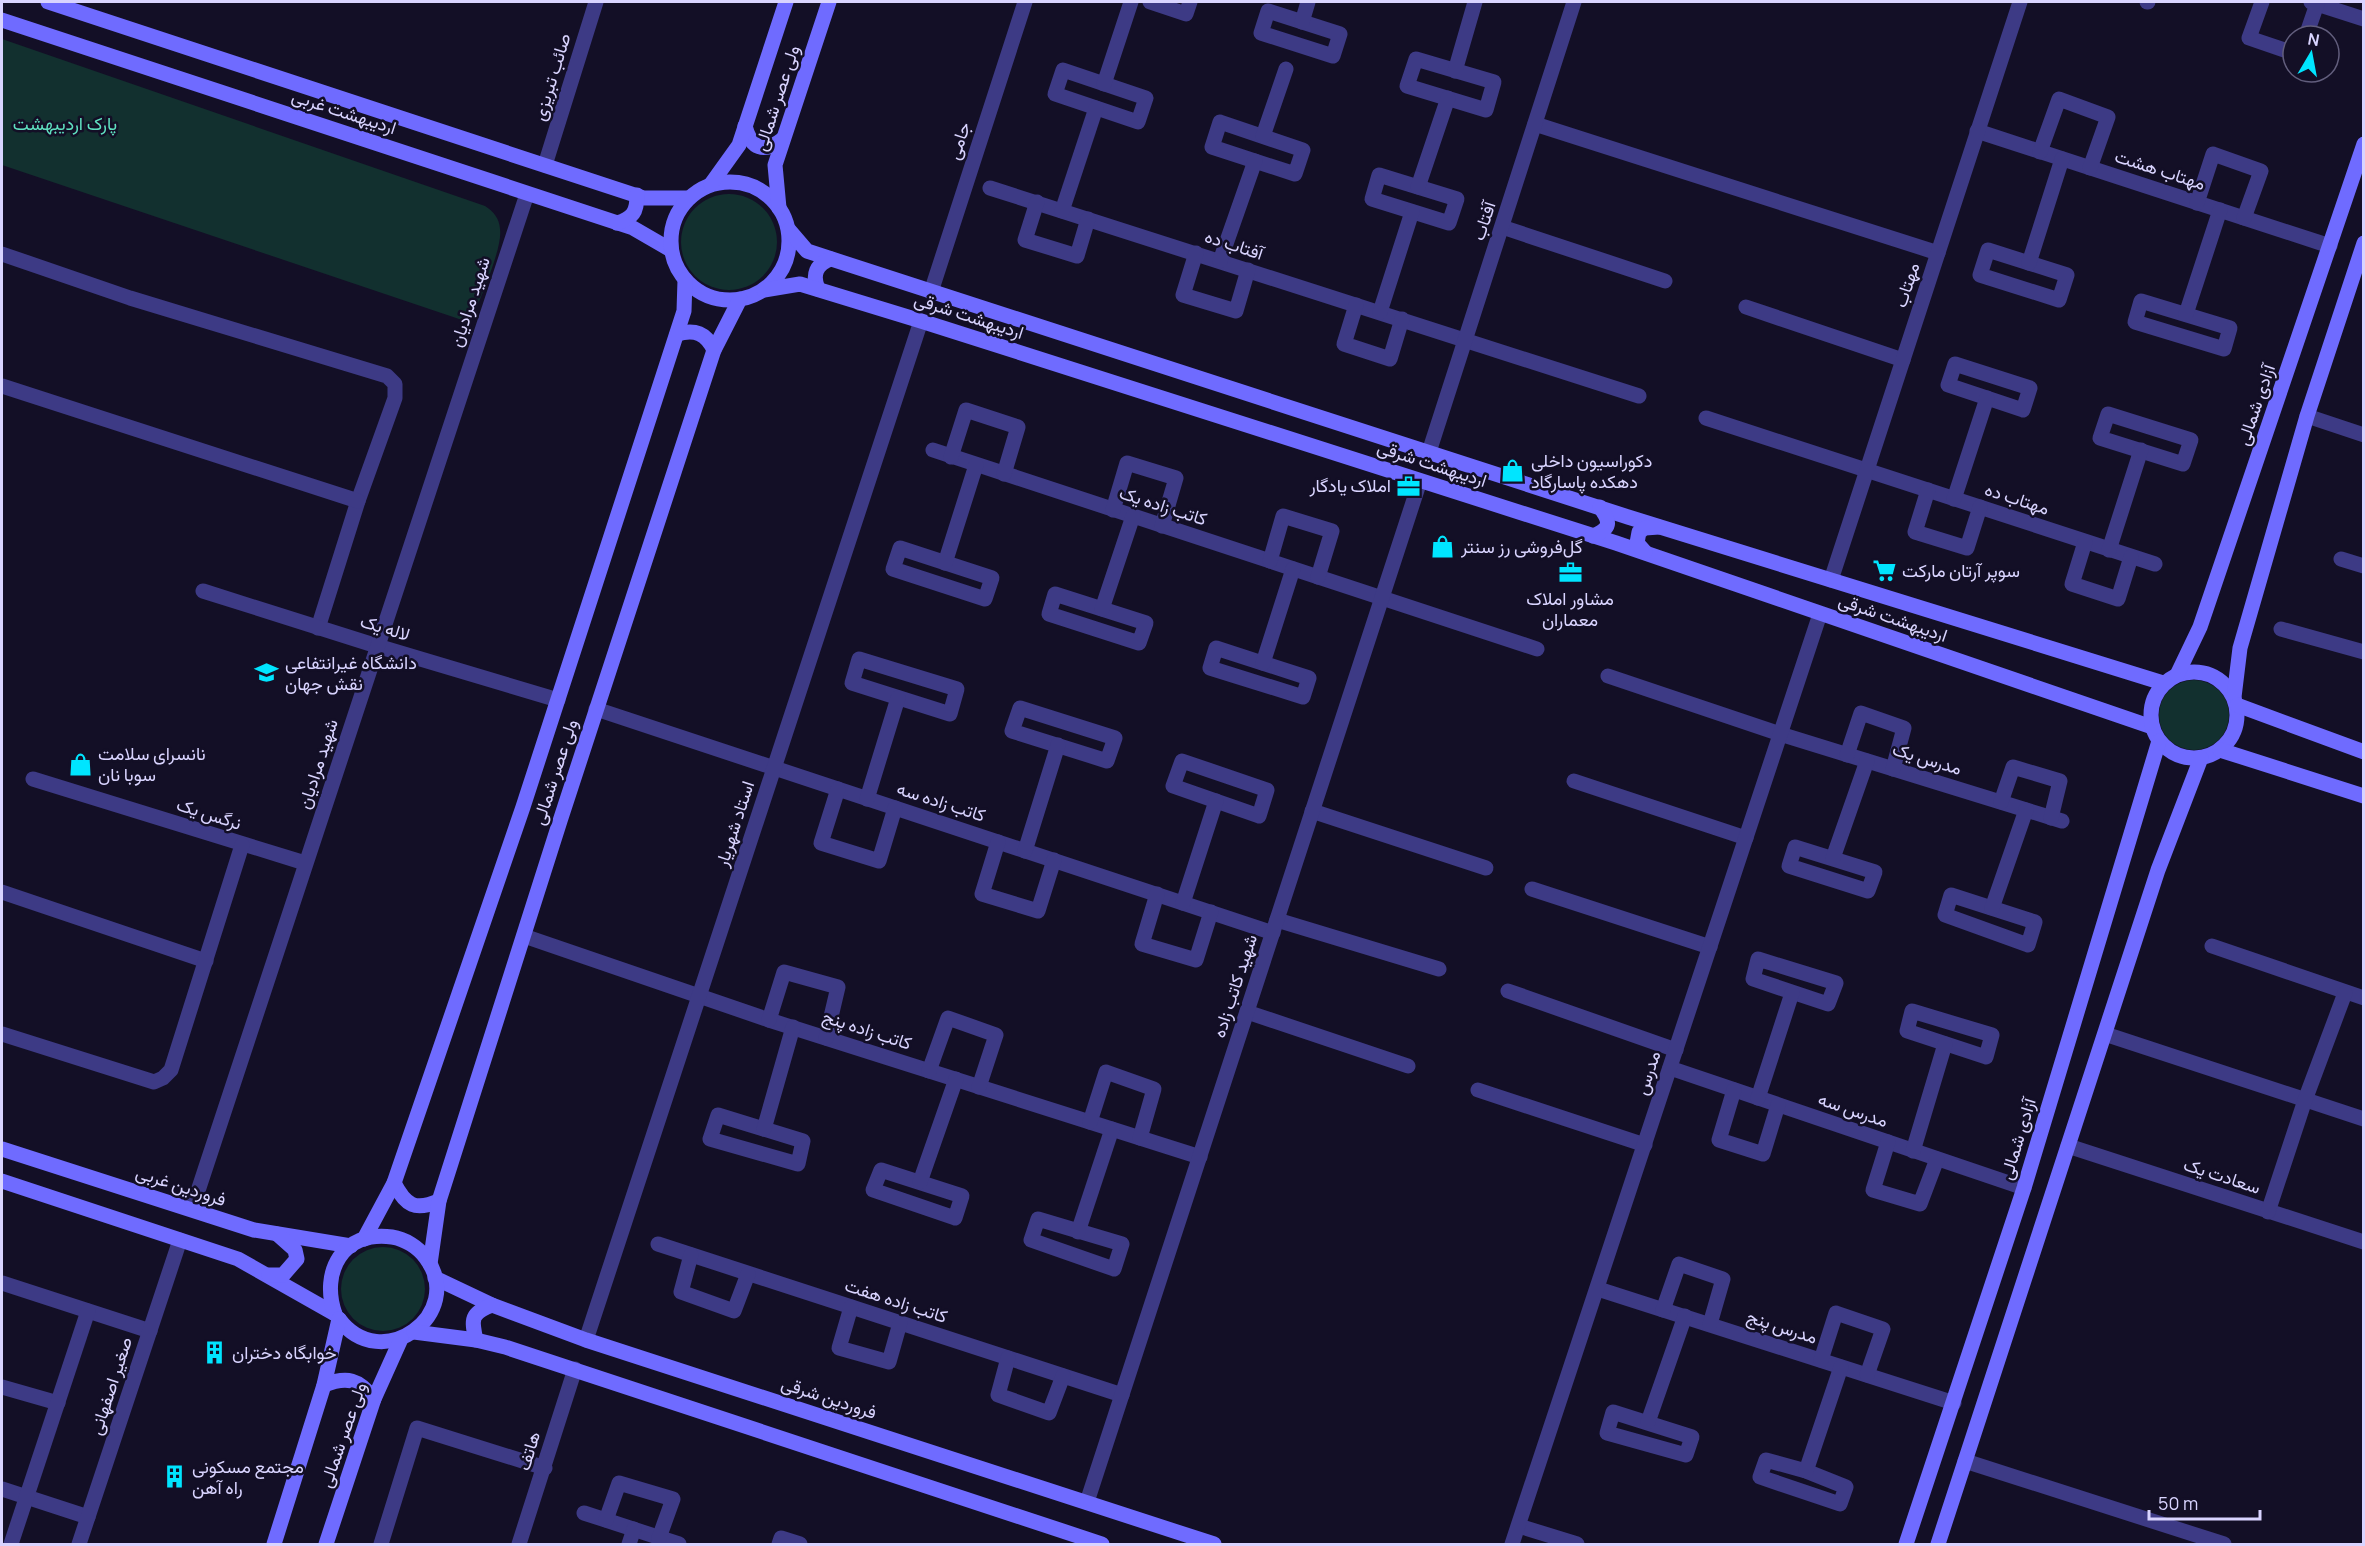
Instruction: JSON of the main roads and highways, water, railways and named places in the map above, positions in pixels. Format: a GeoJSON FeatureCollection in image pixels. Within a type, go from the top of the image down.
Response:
{"type":"FeatureCollection","features":[{"type":"Feature","properties":{"kind":"main road","name":"اردیبهشت غربی"},"geometry":{"type":"LineString","coordinates":[[48,2],[644,198],[689,198]]}},
{"type":"Feature","properties":{"kind":"main road","name":"ولی عصر شمالی"},"geometry":{"type":"LineString","coordinates":[[711,184],[739,145],[786,2]]}},
{"type":"Feature","properties":{"kind":"main road","name":"ولی عصر شمالی"},"geometry":{"type":"LineString","coordinates":[[779,208],[776,165],[829,2]]}},
{"type":"Feature","properties":{"kind":"main road","name":"اردیبهشت غربی"},"geometry":{"type":"LineString","coordinates":[[2,20],[633,228],[671,250]]}},
{"type":"Feature","properties":{"kind":"main road"},"geometry":{"type":"LineString","coordinates":[[745,126],[748,139],[759,147],[772,147],[783,139]]}},
{"type":"Feature","properties":{"kind":"main road","name":"آزادی شمالی"},"geometry":{"type":"LineString","coordinates":[[2177,675],[2200,627],[2364,144]]}},
{"type":"Feature","properties":{"kind":"main road"},"geometry":{"type":"LineString","coordinates":[[728,181],[744,183],[759,189],[773,199],[789,230],[789,247],[785,264],[777,279],[764,290],[740,299],[713,298],[698,291],[685,280],[676,266],[671,250],[670,233],[675,217],[689,198],[711,184],[728,181]]}},
{"type":"Feature","properties":{"kind":"main road"},"geometry":{"type":"LineString","coordinates":[[617,223],[629,219],[633,214],[637,208],[637,195]]}},
{"type":"Feature","properties":{"kind":"main road","name":"اردیبهشت شرقی"},"geometry":{"type":"LineString","coordinates":[[789,230],[807,251],[931,292],[1662,527],[2163,683]]}},
{"type":"Feature","properties":{"kind":"main road"},"geometry":{"type":"LineString","coordinates":[[2364,243],[2307,416],[2240,648],[2236,701],[2237,722],[2235,730],[2220,750],[2201,758],[2178,755],[2159,741],[2152,727],[2150,711],[2154,696],[2163,683],[2188,672],[2210,674],[2220,680],[2236,701],[2364,752]]}},
{"type":"Feature","properties":{"kind":"main road"},"geometry":{"type":"LineString","coordinates":[[818,289],[814,280],[815,270],[822,262],[831,259]]}},
{"type":"Feature","properties":{"kind":"main road","name":"ولی عصر شمالی"},"geometry":{"type":"LineString","coordinates":[[358,1242],[394,1183],[558,700],[677,334],[684,311],[685,280]]}},
{"type":"Feature","properties":{"kind":"main road","name":"اردیبهشت شرقی"},"geometry":{"type":"LineString","coordinates":[[764,290],[800,284],[921,321],[1645,552],[2152,727]]}},
{"type":"Feature","properties":{"kind":"main road","name":"ولی عصر شمالی"},"geometry":{"type":"LineString","coordinates":[[433,1271],[439,1201],[596,709],[714,350],[740,299]]}},
{"type":"Feature","properties":{"kind":"main road"},"geometry":{"type":"LineString","coordinates":[[677,334],[688,330],[700,332],[709,340],[714,350]]}},
{"type":"Feature","properties":{"kind":"main road"},"geometry":{"type":"LineString","coordinates":[[1593,536],[1605,530],[1608,525],[1607,517],[1600,507]]}},
{"type":"Feature","properties":{"kind":"main road"},"geometry":{"type":"LineString","coordinates":[[1645,552],[1637,543],[1639,532],[1645,528],[1662,527]]}},
{"type":"Feature","properties":{"kind":"main road","name":"آزادی شمالی"},"geometry":{"type":"LineString","coordinates":[[1906,1545],[2024,1188],[2159,741]]}},
{"type":"Feature","properties":{"kind":"main road"},"geometry":{"type":"LineString","coordinates":[[2220,750],[2364,796]]}},
{"type":"Feature","properties":{"kind":"main road"},"geometry":{"type":"LineString","coordinates":[[1938,1545],[2158,870],[2201,758]]}},
{"type":"Feature","properties":{"kind":"main road","name":"فروردین غربی"},"geometry":{"type":"LineString","coordinates":[[2,1149],[254,1230],[358,1242]]}},
{"type":"Feature","properties":{"kind":"main road"},"geometry":{"type":"LineString","coordinates":[[2,1181],[238,1258],[337,1316]]}},
{"type":"Feature","properties":{"kind":"main road"},"geometry":{"type":"LineString","coordinates":[[394,1183],[401,1196],[410,1204],[424,1207],[439,1201]]}},
{"type":"Feature","properties":{"kind":"main road"},"geometry":{"type":"LineString","coordinates":[[269,1275],[283,1275],[297,1259],[295,1250],[276,1233]]}},
{"type":"Feature","properties":{"kind":"main road"},"geometry":{"type":"LineString","coordinates":[[407,1336],[425,1321],[433,1308],[436,1293],[433,1271],[421,1252],[402,1240],[379,1235],[358,1242],[340,1256],[333,1269],[329,1284],[330,1299],[344,1326],[370,1341],[386,1342],[407,1336],[476,1340],[574,1369],[1075,1541],[1102,1545]]}},
{"type":"Feature","properties":{"kind":"main road","name":"فروردین شرقی"},"geometry":{"type":"LineString","coordinates":[[433,1271],[492,1305],[586,1340],[1214,1545]]}},
{"type":"Feature","properties":{"kind":"main road"},"geometry":{"type":"LineString","coordinates":[[476,1340],[473,1326],[474,1316],[479,1310],[492,1305]]}},
{"type":"Feature","properties":{"kind":"main road","name":"ولی عصر شمالی"},"geometry":{"type":"LineString","coordinates":[[274,1545],[324,1385],[337,1316]]}},
{"type":"Feature","properties":{"kind":"main road","name":"ولی عصر شمالی"},"geometry":{"type":"LineString","coordinates":[[326,1545],[374,1399],[407,1336]]}},
{"type":"Feature","properties":{"kind":"main road"},"geometry":{"type":"LineString","coordinates":[[324,1385],[338,1380],[352,1381],[365,1388],[374,1399]]}},
{"type":"Feature","properties":{"kind":"place","name":"دکوراسیون داخلی دهکده پاسارگاد"},"geometry":{"type":"Point","coordinates":[1513,471]}},
{"type":"Feature","properties":{"kind":"place","name":"املاک یادگار"},"geometry":{"type":"Point","coordinates":[1409,486]}},
{"type":"Feature","properties":{"kind":"place","name":"گل‌فروشی رز سنتر"},"geometry":{"type":"Point","coordinates":[1443,547]}},
{"type":"Feature","properties":{"kind":"place","name":"سوپر آرتان مارکت"},"geometry":{"type":"Point","coordinates":[1884,571]}},
{"type":"Feature","properties":{"kind":"place","name":"مشاور املاک معماران"},"geometry":{"type":"Point","coordinates":[1570,573]}},
{"type":"Feature","properties":{"kind":"place","name":"دانشگاه غیرانتفاعی نقش جهان"},"geometry":{"type":"Point","coordinates":[267,673]}},
{"type":"Feature","properties":{"kind":"place","name":"نانسرای سلامت سوبا نان"},"geometry":{"type":"Point","coordinates":[80,764]}},
{"type":"Feature","properties":{"kind":"place","name":"خوابگاه دختران"},"geometry":{"type":"Point","coordinates":[214,1353]}},
{"type":"Feature","properties":{"kind":"place","name":"مجتمع مسکونی راه آهن"},"geometry":{"type":"Point","coordinates":[174,1477]}},
{"type":"Feature","properties":{"kind":"park label","name":"پارک اردیبهشت"},"geometry":{"type":"Point","coordinates":[65,124]}}]}
